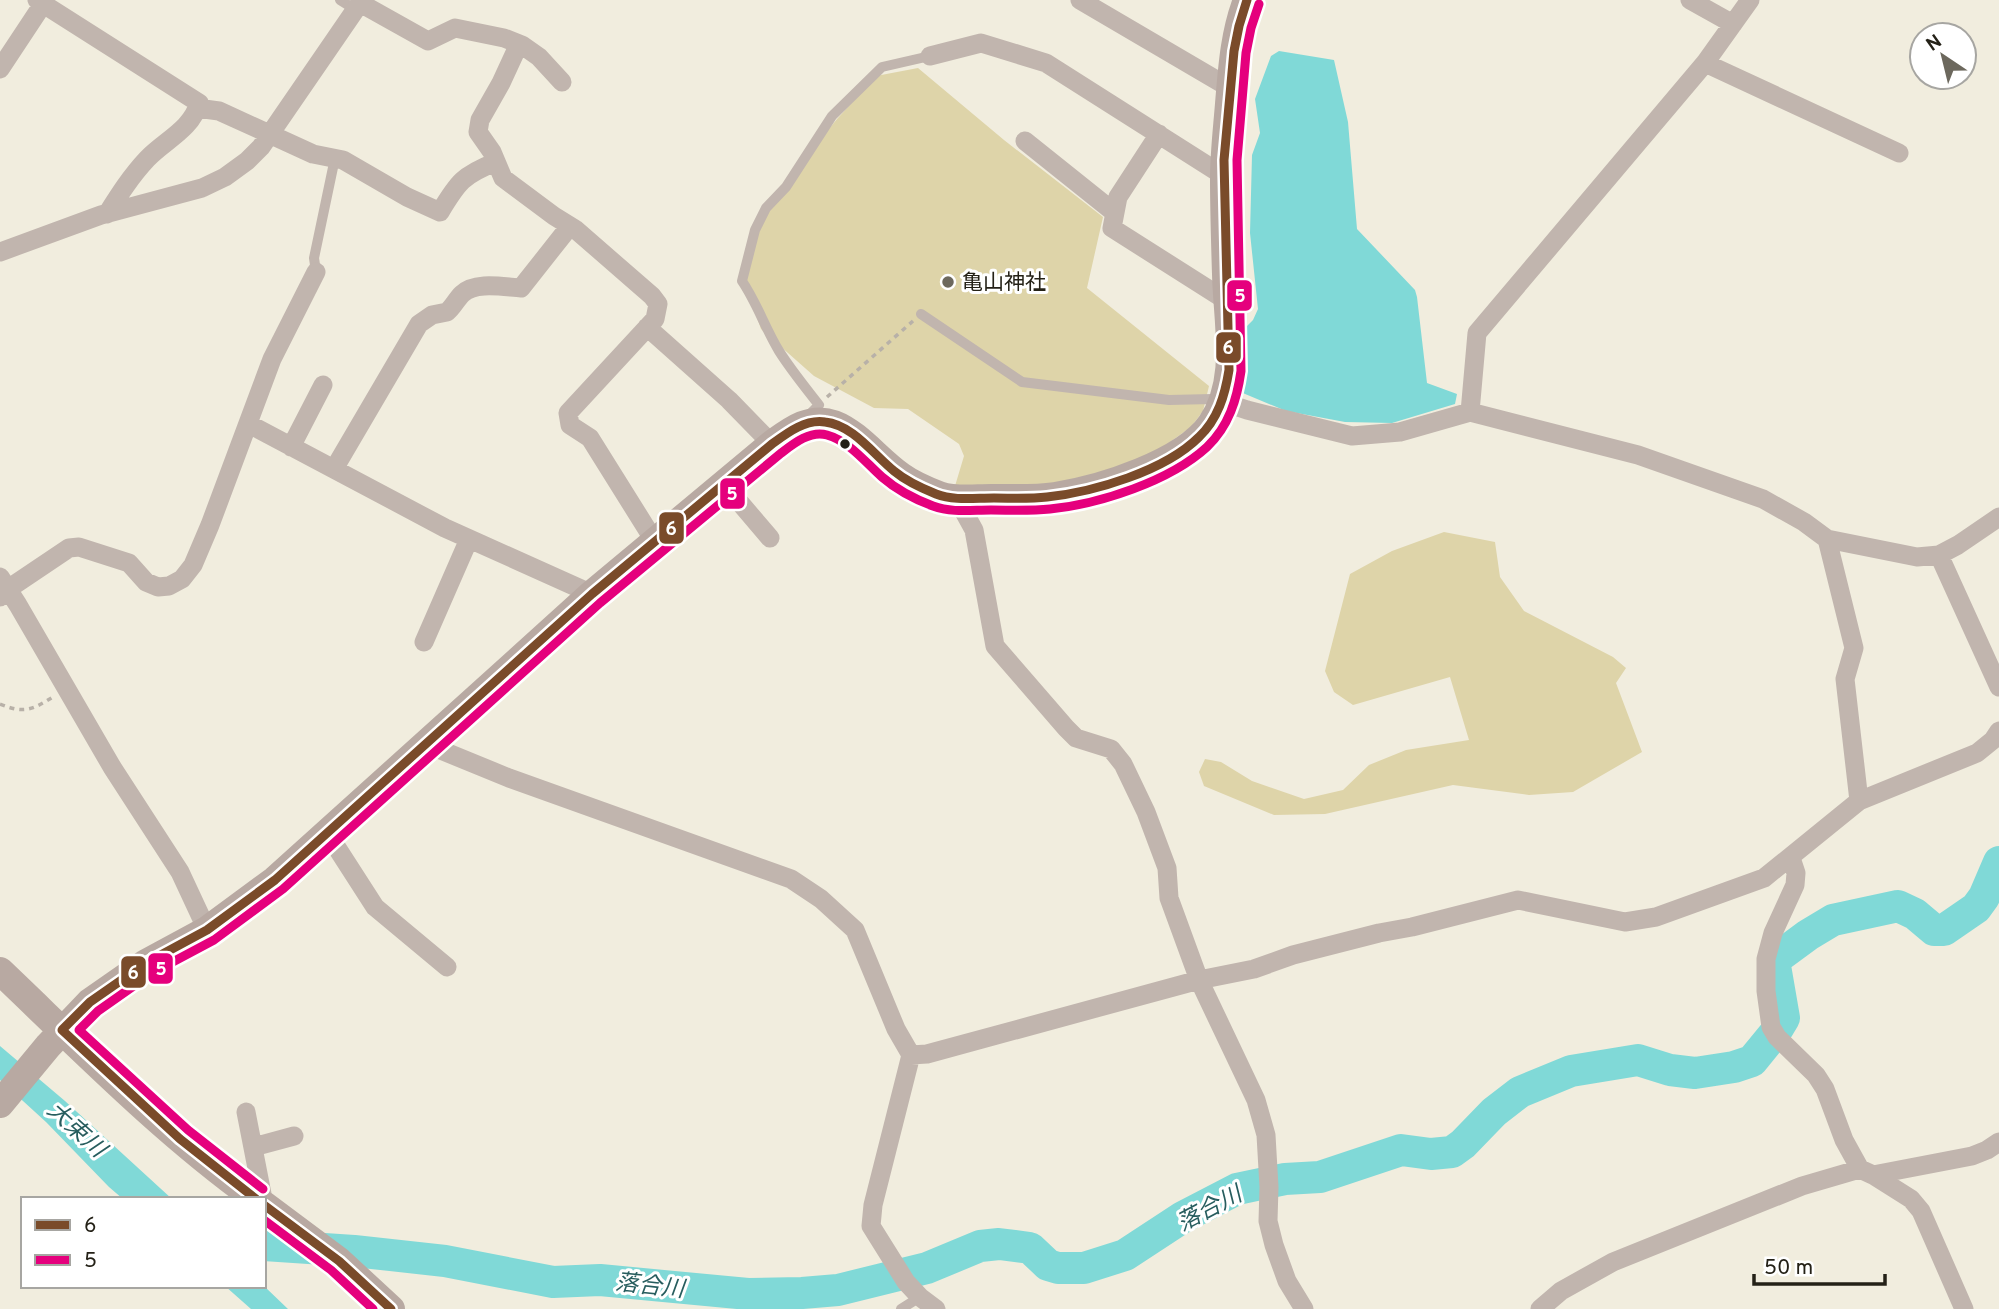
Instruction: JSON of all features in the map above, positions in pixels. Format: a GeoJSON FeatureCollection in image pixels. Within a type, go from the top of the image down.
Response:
{"type":"FeatureCollection","features":[{"type":"Feature","properties":{"kind":"street"},"geometry":{"type":"LineString","coordinates":[[1080,0],[1230,88]]}},
{"type":"Feature","properties":{"kind":"street"},"geometry":{"type":"LineString","coordinates":[[0,1104],[55,1038],[90,1002],[146,963],[207,930],[275,880],[593,594],[772,444],[797,427],[820,421],[834,424],[849,433],[902,477],[942,496],[960,498],[1056,496],[1086,489],[1154,467],[1178,455],[1198,438],[1211,424],[1223,401],[1231,353],[1224,176],[1234,45],[1247,0]]}},
{"type":"Feature","properties":{"kind":"street"},"geometry":{"type":"LineString","coordinates":[[1690,0],[1733,24]]}},
{"type":"Feature","properties":{"kind":"street"},"geometry":{"type":"LineString","coordinates":[[1470,412],[1477,333],[1704,63],[1751,0]]}},
{"type":"Feature","properties":{"kind":"street"},"geometry":{"type":"LineString","coordinates":[[0,69],[40,2],[199,103],[177,136],[148,158],[107,214]]}},
{"type":"Feature","properties":{"kind":"street"},"geometry":{"type":"LineString","coordinates":[[0,252],[107,214],[202,188],[225,177],[261,147],[354,3],[428,41],[455,27],[504,38],[539,57],[562,82]]}},
{"type":"Feature","properties":{"kind":"street"},"geometry":{"type":"LineString","coordinates":[[930,56],[981,43],[1046,63],[1224,176]]}},
{"type":"Feature","properties":{"kind":"street"},"geometry":{"type":"LineString","coordinates":[[519,44],[480,120],[478,132],[492,152],[503,178],[570,226],[657,303],[655,319],[568,412],[570,425],[590,438],[655,542]]}},
{"type":"Feature","properties":{"kind":"street"},"geometry":{"type":"LineString","coordinates":[[1704,63],[1899,153]]}},
{"type":"Feature","properties":{"kind":"street"},"geometry":{"type":"LineString","coordinates":[[197,108],[219,111],[313,154],[343,160],[407,197],[440,212],[456,186],[466,176],[496,162]]}},
{"type":"Feature","properties":{"kind":"street"},"geometry":{"type":"LineString","coordinates":[[1159,134],[1118,197],[1112,228],[1227,301]]}},
{"type":"Feature","properties":{"kind":"street"},"geometry":{"type":"LineString","coordinates":[[1025,141],[1115,213]]}},
{"type":"Feature","properties":{"kind":"street"},"geometry":{"type":"LineString","coordinates":[[334,469],[419,324],[432,315],[447,312],[467,290],[477,287],[521,288],[570,226]]}},
{"type":"Feature","properties":{"kind":"street"},"geometry":{"type":"LineString","coordinates":[[207,930],[180,872],[112,767],[67,689],[3,588],[69,548],[79,547],[128,563],[146,582],[158,587],[169,586],[182,579],[193,565],[210,525],[272,359],[316,272]]}},
{"type":"Feature","properties":{"kind":"street"},"geometry":{"type":"LineString","coordinates":[[647,327],[701,374],[772,444]]}},
{"type":"Feature","properties":{"kind":"street"},"geometry":{"type":"LineString","coordinates":[[291,447],[323,385]]}},
{"type":"Feature","properties":{"kind":"street"},"geometry":{"type":"LineString","coordinates":[[1223,401],[1247,410],[1352,436],[1399,432],[1470,412],[1638,455],[1763,499],[1828,539],[1917,557],[1939,555],[1999,517]]}},
{"type":"Feature","properties":{"kind":"street"},"geometry":{"type":"LineString","coordinates":[[249,424],[445,528],[593,594]]}},
{"type":"Feature","properties":{"kind":"street"},"geometry":{"type":"LineString","coordinates":[[724,484],[770,538]]}},
{"type":"Feature","properties":{"kind":"street"},"geometry":{"type":"LineString","coordinates":[[960,498],[974,530],[995,646],[1076,738],[1111,749],[1124,764],[1146,812],[1167,868],[1169,898],[1199,981],[1256,1100],[1266,1135],[1268,1221],[1273,1245],[1287,1281],[1304,1309]]}},
{"type":"Feature","properties":{"kind":"street"},"geometry":{"type":"LineString","coordinates":[[424,642],[469,539]]}},
{"type":"Feature","properties":{"kind":"street"},"geometry":{"type":"LineString","coordinates":[[1828,539],[1854,648],[1845,679],[1859,801]]}},
{"type":"Feature","properties":{"kind":"street"},"geometry":{"type":"LineString","coordinates":[[1939,555],[1999,687]]}},
{"type":"Feature","properties":{"kind":"street"},"geometry":{"type":"LineString","coordinates":[[911,1055],[927,1054],[1199,981],[1254,969],[1293,955],[1518,900],[1625,922],[1656,917],[1764,878],[1859,801],[1977,753],[1993,740],[1999,731]]}},
{"type":"Feature","properties":{"kind":"street"},"geometry":{"type":"LineString","coordinates":[[426,744],[509,778],[792,879],[821,899],[855,930],[896,1030],[911,1055],[873,1205],[871,1226],[901,1274],[928,1303]]}},
{"type":"Feature","properties":{"kind":"street"},"geometry":{"type":"LineString","coordinates":[[328,834],[375,907],[447,967]]}},
{"type":"Feature","properties":{"kind":"street"},"geometry":{"type":"LineString","coordinates":[[1791,858],[1796,873],[1795,885],[1773,933],[1766,959],[1766,991],[1774,1032],[1816,1075],[1825,1089],[1844,1140],[1866,1172],[1911,1199],[1921,1211],[1964,1309]]}},
{"type":"Feature","properties":{"kind":"street"},"geometry":{"type":"LineString","coordinates":[[0,971],[55,1038],[253,1197]]}},
{"type":"Feature","properties":{"kind":"street"},"geometry":{"type":"LineString","coordinates":[[246,1112],[263,1197]]}},
{"type":"Feature","properties":{"kind":"street"},"geometry":{"type":"LineString","coordinates":[[253,1147],[294,1136]]}},
{"type":"Feature","properties":{"kind":"street"},"geometry":{"type":"LineString","coordinates":[[1540,1309],[1561,1291],[1613,1262],[1802,1186],[1866,1172],[1972,1156],[1999,1142]]}},
{"type":"Feature","properties":{"kind":"street"},"geometry":{"type":"LineString","coordinates":[[266,1206],[339,1261],[391,1309]]}},
{"type":"Feature","properties":{"kind":"lane"},"geometry":{"type":"LineString","coordinates":[[797,427],[819,405],[779,352],[754,299],[742,281],[755,230],[766,208],[786,187],[832,116],[881,67],[930,56]]}},
{"type":"Feature","properties":{"kind":"lane"},"geometry":{"type":"LineString","coordinates":[[316,272],[314,258],[335,158]]}},
{"type":"Feature","properties":{"kind":"lane"},"geometry":{"type":"LineString","coordinates":[[921,314],[1021,382],[1169,400],[1223,401]]}},
{"type":"Feature","properties":{"kind":"lane"},"geometry":{"type":"LineString","coordinates":[[901,1309],[928,1303]]}},
{"type":"Feature","properties":{"kind":"path"},"geometry":{"type":"LineString","coordinates":[[823,401],[921,314]]}},
{"type":"Feature","properties":{"kind":"path"},"geometry":{"type":"LineString","coordinates":[[0,704],[16,710],[26,710],[37,707],[67,689]]}},
{"type":"Feature","properties":{"kind":"shaded area"},"geometry":{"type":"Polygon","coordinates":[[[918,68],[1004,140],[1103,217],[1087,288],[1209,386],[1203,411],[1191,427],[1142,462],[1053,484],[955,486],[964,456],[959,444],[908,409],[874,408],[814,376],[761,329],[745,283],[755,236],[778,192],[876,76],[918,68]]]}},
{"type":"Feature","properties":{"kind":"shaded area"},"geometry":{"type":"Polygon","coordinates":[[[1444,532],[1495,542],[1500,577],[1524,611],[1613,657],[1626,668],[1616,683],[1642,752],[1573,792],[1529,795],[1453,785],[1325,814],[1274,815],[1204,786],[1199,772],[1205,759],[1221,762],[1252,781],[1304,799],[1343,790],[1369,765],[1406,750],[1469,740],[1450,677],[1353,705],[1334,692],[1325,671],[1350,574],[1392,551],[1444,532]]]}},
{"type":"Feature","properties":{"kind":"water"},"geometry":{"type":"Polygon","coordinates":[[[1279,51],[1334,60],[1348,122],[1357,229],[1415,290],[1427,383],[1457,394],[1455,404],[1392,423],[1345,422],[1286,411],[1238,391],[1242,331],[1253,320],[1258,309],[1250,233],[1252,155],[1260,133],[1255,99],[1271,56],[1279,51]]]}},
{"type":"Feature","properties":{"kind":"water","name":"大束川"},"geometry":{"type":"Polygon","coordinates":[[[0,1046],[170,1197],[121,1197],[0,1080],[0,1046]]]}},
{"type":"Feature","properties":{"kind":"water"},"geometry":{"type":"Polygon","coordinates":[[[227,1288],[266,1288],[288,1309],[251,1309],[227,1288]]]}},
{"type":"Feature","properties":{"kind":"waterway","name":"落合川"},"geometry":{"type":"LineString","coordinates":[[266,1245],[445,1261],[553,1282],[600,1280],[748,1294],[838,1290],[927,1268],[980,1246],[999,1244],[1030,1248],[1048,1265],[1058,1268],[1084,1268],[1125,1255],[1183,1217],[1237,1189],[1285,1179],[1320,1177],[1401,1150],[1431,1154],[1452,1152],[1494,1112],[1520,1092],[1571,1071],[1638,1060],[1670,1070],[1695,1073],[1734,1067],[1752,1061],[1784,1018],[1774,960],[1833,920],[1898,906],[1915,914],[1934,930],[1944,930],[1976,908],[1984,897],[1999,862]]}},
{"type":"Feature","properties":{"kind":"transit line","name":"6"},"geometry":{"type":"LineString","coordinates":[[253,1197],[180,1139],[62,1030],[90,1002],[146,963],[207,930],[275,880],[592,594],[772,444],[797,428],[818,422],[835,424],[854,434],[894,471],[909,481],[943,496],[964,499],[1040,498],[1107,485],[1168,460],[1199,437],[1220,406],[1229,370],[1224,160],[1234,51],[1247,0]]}},
{"type":"Feature","properties":{"kind":"transit line","name":"5"},"geometry":{"type":"LineString","coordinates":[[263,1189],[188,1130],[79,1030],[98,1011],[152,973],[214,940],[283,889],[600,603],[780,454],[808,436],[827,435],[850,447],[894,486],[933,506],[962,511],[1035,510],[1090,502],[1133,489],[1174,470],[1215,439],[1231,412],[1241,371],[1237,160],[1246,53],[1259,4]]}},
{"type":"Feature","properties":{"kind":"transit line","name":"6"},"geometry":{"type":"LineString","coordinates":[[266,1206],[339,1261],[391,1309]]}},
{"type":"Feature","properties":{"kind":"transit line","name":"5"},"geometry":{"type":"LineString","coordinates":[[266,1221],[331,1270],[373,1309]]}},
{"type":"Feature","properties":{"kind":"place","name":"亀山神社"},"geometry":{"type":"Point","coordinates":[948,282]}}]}
